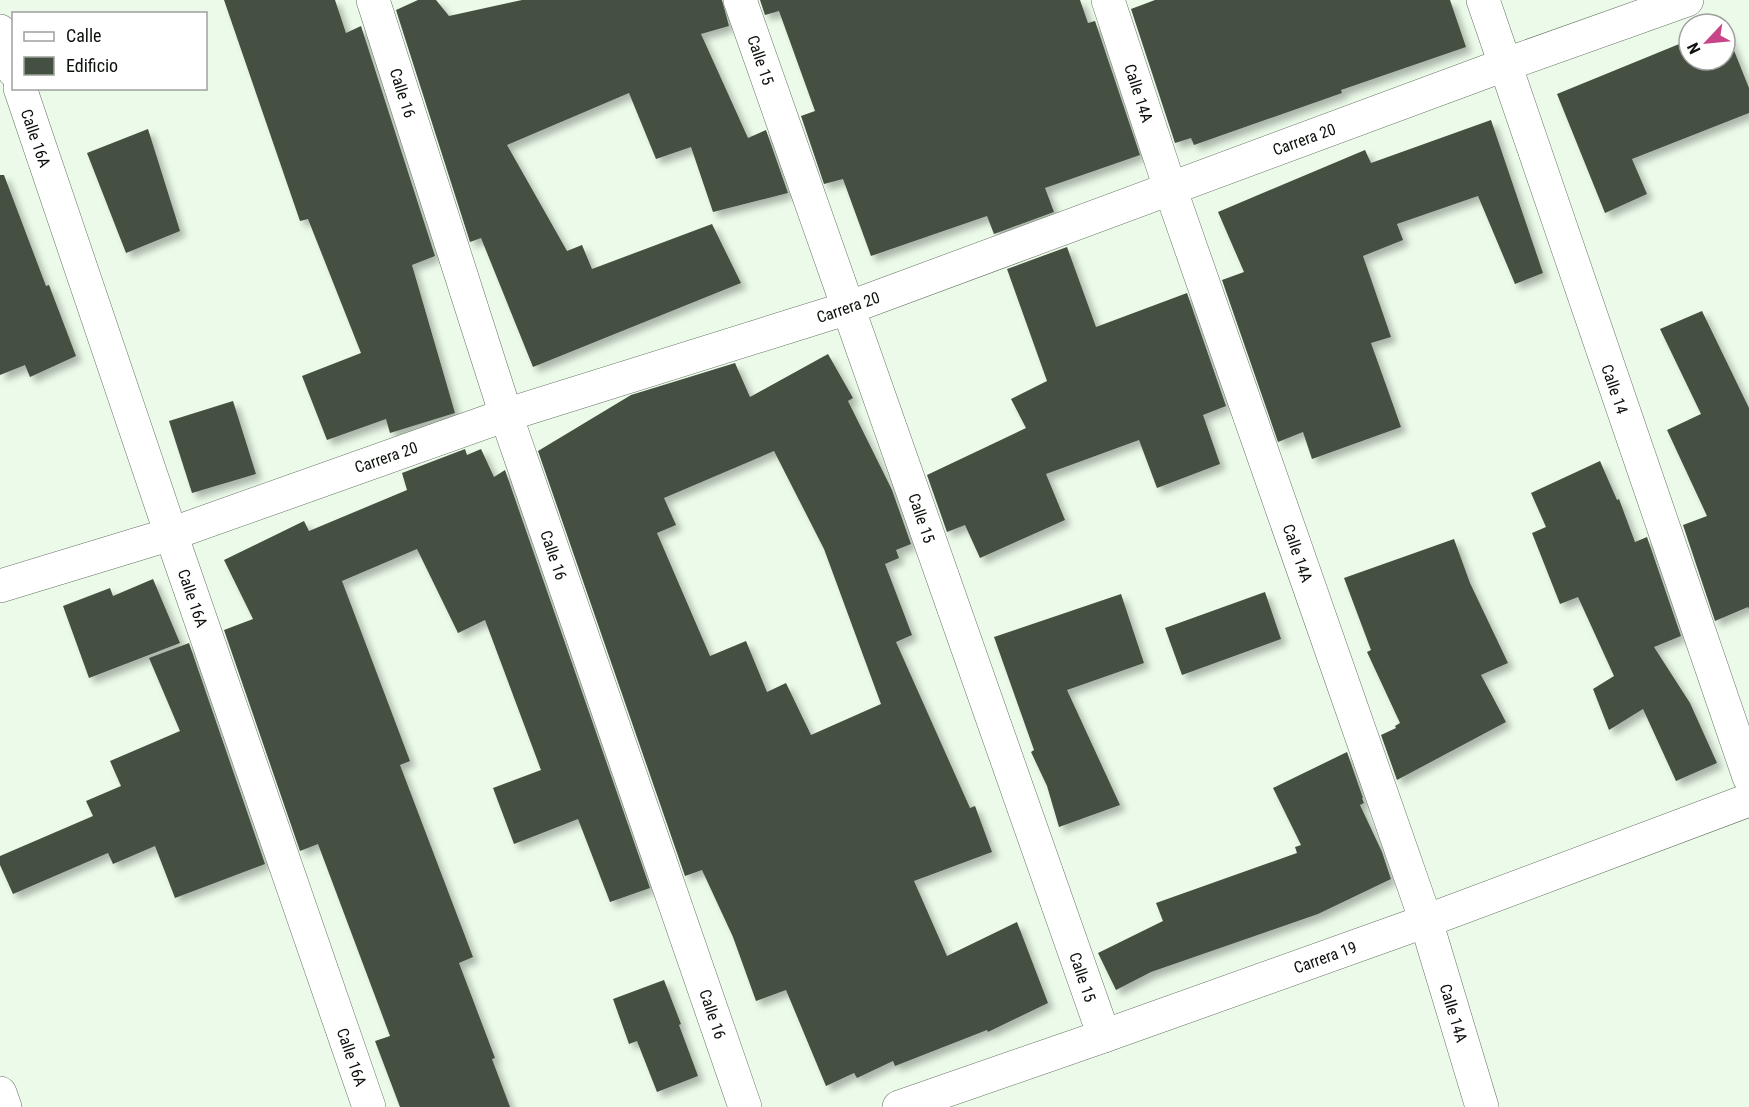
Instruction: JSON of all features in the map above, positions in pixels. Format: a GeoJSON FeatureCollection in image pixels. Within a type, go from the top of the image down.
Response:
{"type":"FeatureCollection","features":[{"type":"Feature","properties":{"kind":"street","name":"Calle 16"},"geometry":{"type":"LineString","coordinates":[[373,0],[506,415],[746,1107]]}},
{"type":"Feature","properties":{"kind":"street","name":"Calle 15"},"geometry":{"type":"LineString","coordinates":[[740,0],[1104,1036]]}},
{"type":"Feature","properties":{"kind":"street","name":"Calle 14A"},"geometry":{"type":"LineString","coordinates":[[1108,0],[1170,188],[1426,921],[1482,1107]]}},
{"type":"Feature","properties":{"kind":"street","name":"Calle 14"},"geometry":{"type":"LineString","coordinates":[[1483,0],[1749,777]]}},
{"type":"Feature","properties":{"kind":"street","name":"Carrera 20"},"geometry":{"type":"LineString","coordinates":[[0,586],[171,534],[506,415],[848,308],[1504,65],[1687,0]]}},
{"type":"Feature","properties":{"kind":"street"},"geometry":{"type":"LineString","coordinates":[[0,31],[12,65]]}},
{"type":"Feature","properties":{"kind":"street","name":"Calle 16A"},"geometry":{"type":"LineString","coordinates":[[21,90],[369,1107]]}},
{"type":"Feature","properties":{"kind":"street","name":"Carrera 19"},"geometry":{"type":"LineString","coordinates":[[899,1107],[1426,921],[1749,800]]}},
{"type":"Feature","properties":{"kind":"street"},"geometry":{"type":"LineString","coordinates":[[0,1093],[5,1107]]}},
{"type":"Feature","properties":{"kind":"building"},"geometry":{"type":"Polygon","coordinates":[[[224,0],[335,0],[346,33],[361,26],[435,256],[412,265],[455,413],[390,433],[386,419],[327,440],[302,376],[361,353],[308,219],[300,221],[224,0]]]}},
{"type":"Feature","properties":{"kind":"building"},"geometry":{"type":"Polygon","coordinates":[[[418,0],[436,0],[449,16],[522,0],[722,0],[729,26],[701,34],[748,138],[766,130],[788,193],[713,212],[691,147],[656,159],[629,93],[507,145],[567,251],[582,245],[592,269],[712,224],[741,283],[533,367],[481,238],[470,242],[396,10],[418,0]]]}},
{"type":"Feature","properties":{"kind":"building"},"geometry":{"type":"Polygon","coordinates":[[[760,0],[1080,0],[1088,23],[1095,21],[1140,155],[1045,188],[1054,212],[994,234],[987,216],[871,256],[843,179],[824,184],[801,116],[815,111],[779,11],[765,15],[760,0]]]}},
{"type":"Feature","properties":{"kind":"building"},"geometry":{"type":"Polygon","coordinates":[[[1155,0],[1450,0],[1466,47],[1341,90],[1342,93],[1194,145],[1191,138],[1175,143],[1131,9],[1155,0]]]}},
{"type":"Feature","properties":{"kind":"building"},"geometry":{"type":"Polygon","coordinates":[[[1677,45],[1677,72],[1737,72],[1737,58],[1749,88],[1749,113],[1632,159],[1647,194],[1605,213],[1557,94],[1677,45]]]}},
{"type":"Feature","properties":{"kind":"building"},"geometry":{"type":"Polygon","coordinates":[[[1491,120],[1543,273],[1515,284],[1478,196],[1397,224],[1403,240],[1363,256],[1391,337],[1371,343],[1401,427],[1312,459],[1303,432],[1278,442],[1222,280],[1244,272],[1218,212],[1365,150],[1371,163],[1491,120]]]}},
{"type":"Feature","properties":{"kind":"building"},"geometry":{"type":"Polygon","coordinates":[[[148,129],[180,231],[126,253],[87,153],[148,129]]]}},
{"type":"Feature","properties":{"kind":"building"},"geometry":{"type":"Polygon","coordinates":[[[0,175],[4,175],[46,286],[49,285],[76,356],[30,377],[25,365],[0,375],[0,175]]]}},
{"type":"Feature","properties":{"kind":"building"},"geometry":{"type":"Polygon","coordinates":[[[1067,247],[1096,327],[1187,293],[1226,406],[1203,415],[1220,464],[1157,488],[1139,440],[1046,474],[1065,520],[980,558],[965,525],[947,532],[927,475],[1026,428],[1011,399],[1047,381],[1007,269],[1067,247]]]}},
{"type":"Feature","properties":{"kind":"building"},"geometry":{"type":"Polygon","coordinates":[[[1702,311],[1749,408],[1749,609],[1748,607],[1715,621],[1683,525],[1707,516],[1667,430],[1701,414],[1660,329],[1702,311]]]}},
{"type":"Feature","properties":{"kind":"building"},"geometry":{"type":"Polygon","coordinates":[[[828,354],[853,398],[848,401],[892,490],[911,544],[896,550],[899,558],[885,564],[912,635],[896,642],[970,808],[975,806],[992,852],[914,881],[947,956],[1017,922],[1048,1003],[988,1032],[987,1030],[895,1066],[893,1061],[857,1078],[854,1073],[826,1086],[786,990],[756,1001],[733,937],[702,870],[685,876],[538,451],[631,395],[735,363],[750,397],[828,354]],[[774,451],[664,498],[676,525],[657,533],[710,656],[746,641],[767,692],[786,683],[811,735],[881,704],[824,549],[774,451]]]}},
{"type":"Feature","properties":{"kind":"building"},"geometry":{"type":"Polygon","coordinates":[[[233,401],[256,474],[192,493],[169,421],[233,401]]]}},
{"type":"Feature","properties":{"kind":"building"},"geometry":{"type":"Polygon","coordinates":[[[465,449],[467,455],[481,449],[494,477],[505,470],[650,888],[610,902],[578,819],[514,844],[493,788],[541,770],[485,620],[458,633],[417,549],[342,581],[410,761],[400,765],[473,957],[459,963],[495,1058],[492,1059],[510,1107],[400,1107],[375,1041],[390,1036],[318,844],[300,851],[224,630],[253,619],[224,560],[304,521],[309,531],[407,490],[402,473],[465,449]]]}},
{"type":"Feature","properties":{"kind":"building"},"geometry":{"type":"Polygon","coordinates":[[[1600,461],[1617,500],[1619,499],[1635,542],[1647,537],[1681,636],[1654,647],[1690,703],[1717,763],[1676,781],[1643,709],[1609,730],[1593,689],[1614,676],[1578,597],[1560,604],[1532,533],[1546,527],[1531,493],[1600,461]]]}},
{"type":"Feature","properties":{"kind":"building"},"geometry":{"type":"Polygon","coordinates":[[[1454,539],[1470,583],[1508,663],[1481,675],[1506,722],[1397,780],[1381,735],[1396,728],[1395,726],[1400,723],[1367,652],[1371,650],[1344,578],[1454,539]]]}},
{"type":"Feature","properties":{"kind":"building"},"geometry":{"type":"Polygon","coordinates":[[[153,579],[180,643],[89,678],[63,606],[110,588],[113,596],[153,579]]]}},
{"type":"Feature","properties":{"kind":"building"},"geometry":{"type":"Polygon","coordinates":[[[1265,592],[1281,639],[1182,675],[1165,628],[1265,592]]]}},
{"type":"Feature","properties":{"kind":"building"},"geometry":{"type":"Polygon","coordinates":[[[1121,594],[1144,663],[1067,690],[1120,805],[1059,827],[1047,786],[1031,752],[1034,750],[994,637],[1121,594]]]}},
{"type":"Feature","properties":{"kind":"building"},"geometry":{"type":"Polygon","coordinates":[[[189,643],[265,864],[175,898],[155,846],[113,864],[108,853],[13,894],[0,865],[0,856],[93,816],[86,801],[121,786],[110,761],[180,731],[149,658],[189,643]]]}},
{"type":"Feature","properties":{"kind":"building"},"geometry":{"type":"Polygon","coordinates":[[[1347,752],[1363,798],[1364,803],[1360,805],[1382,852],[1391,879],[1318,914],[1151,972],[1116,990],[1098,953],[1163,921],[1156,903],[1297,853],[1295,847],[1301,845],[1273,788],[1347,752]]]}},
{"type":"Feature","properties":{"kind":"building"},"geometry":{"type":"Polygon","coordinates":[[[664,980],[698,1076],[657,1092],[637,1041],[629,1044],[613,999],[664,980]]]}}]}
